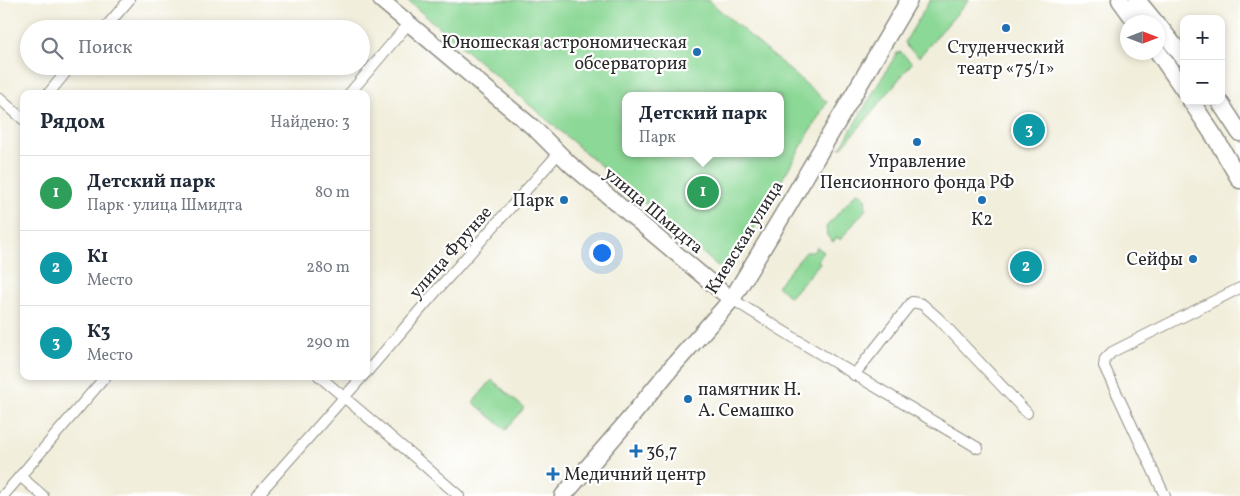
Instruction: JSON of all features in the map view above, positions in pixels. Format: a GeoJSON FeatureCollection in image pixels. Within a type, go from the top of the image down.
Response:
{"type":"FeatureCollection","features":[{"type":"Feature","properties":{"kind":"main road","name":"улица Шмидта"},"geometry":{"type":"LineString","coordinates":[[381,0],[536,130],[570,164],[732,299]]}},
{"type":"Feature","properties":{"kind":"main road","name":"Киевская улица"},"geometry":{"type":"LineString","coordinates":[[563,496],[732,299],[909,0]]}},
{"type":"Feature","properties":{"kind":"main road"},"geometry":{"type":"LineString","coordinates":[[1120,0],[1131,15]]}},
{"type":"Feature","properties":{"kind":"main road"},"geometry":{"type":"LineString","coordinates":[[1137,0],[1149,15]]}},
{"type":"Feature","properties":{"kind":"main road"},"geometry":{"type":"LineString","coordinates":[[1165,35],[1180,53]]}},
{"type":"Feature","properties":{"kind":"main road"},"geometry":{"type":"LineString","coordinates":[[1163,60],[1180,84]]}},
{"type":"Feature","properties":{"kind":"main road"},"geometry":{"type":"LineString","coordinates":[[1194,105],[1240,180]]}},
{"type":"Feature","properties":{"kind":"main road"},"geometry":{"type":"LineString","coordinates":[[1222,105],[1240,133]]}},
{"type":"Feature","properties":{"kind":"street"},"geometry":{"type":"LineString","coordinates":[[112,20],[129,0]]}},
{"type":"Feature","properties":{"kind":"street"},"geometry":{"type":"LineString","coordinates":[[370,69],[409,23]]}},
{"type":"Feature","properties":{"kind":"street"},"geometry":{"type":"LineString","coordinates":[[51,90],[64,75]]}},
{"type":"Feature","properties":{"kind":"street"},"geometry":{"type":"LineString","coordinates":[[352,90],[365,75]]}},
{"type":"Feature","properties":{"kind":"street"},"geometry":{"type":"LineString","coordinates":[[0,99],[20,116]]}},
{"type":"Feature","properties":{"kind":"street","name":"улица Фрунзе"},"geometry":{"type":"LineString","coordinates":[[370,368],[559,153]]}},
{"type":"Feature","properties":{"kind":"street"},"geometry":{"type":"LineString","coordinates":[[1165,496],[1104,366],[1105,359],[1112,352],[1240,288]]}},
{"type":"Feature","properties":{"kind":"street","name":"улица Шмидта"},"geometry":{"type":"LineString","coordinates":[[732,299],[854,375],[978,448]]}},
{"type":"Feature","properties":{"kind":"street"},"geometry":{"type":"LineString","coordinates":[[854,375],[912,302],[922,304],[938,318],[1027,413]]}},
{"type":"Feature","properties":{"kind":"street"},"geometry":{"type":"LineString","coordinates":[[3,496],[103,380]]}},
{"type":"Feature","properties":{"kind":"street"},"geometry":{"type":"LineString","coordinates":[[324,380],[459,496]]}},
{"type":"Feature","properties":{"kind":"street"},"geometry":{"type":"LineString","coordinates":[[257,496],[360,380]]}},
{"type":"Feature","properties":{"kind":"street"},"geometry":{"type":"LineString","coordinates":[[20,476],[43,496]]}},
{"type":"Feature","properties":{"kind":"green space"},"geometry":{"type":"Polygon","coordinates":[[[407,0],[708,0],[827,102],[732,266],[719,267],[407,0]]]}},
{"type":"Feature","properties":{"kind":"green space"},"geometry":{"type":"Polygon","coordinates":[[[930,0],[969,0],[919,57],[907,47],[905,42],[930,0]]]}},
{"type":"Feature","properties":{"kind":"green space"},"geometry":{"type":"Polygon","coordinates":[[[901,52],[912,63],[865,121],[840,148],[897,53],[901,52]]]}},
{"type":"Feature","properties":{"kind":"green space"},"geometry":{"type":"Polygon","coordinates":[[[858,191],[865,197],[866,209],[840,240],[838,237],[833,242],[827,236],[826,227],[858,191]]]}},
{"type":"Feature","properties":{"kind":"green space"},"geometry":{"type":"Polygon","coordinates":[[[817,247],[824,252],[818,260],[820,263],[790,297],[777,286],[806,252],[813,252],[817,247]]]}},
{"type":"Feature","properties":{"kind":"green space"},"geometry":{"type":"Polygon","coordinates":[[[492,380],[524,408],[506,430],[473,402],[492,380]]]}},
{"type":"Feature","properties":{"kind":"place","name":"Студенческий театр «75/1»"},"geometry":{"type":"Point","coordinates":[1006,28]}},
{"type":"Feature","properties":{"kind":"place","name":"Юношеская астрономическая обсерватория"},"geometry":{"type":"Point","coordinates":[697,52]}},
{"type":"Feature","properties":{"kind":"place","name":"К3"},"geometry":{"type":"Point","coordinates":[1029,130]}},
{"type":"Feature","properties":{"kind":"place","name":"Управление Пенсионного фонда РФ"},"geometry":{"type":"Point","coordinates":[917,142]}},
{"type":"Feature","properties":{"kind":"place","name":"Детский парк"},"geometry":{"type":"Point","coordinates":[703,192]}},
{"type":"Feature","properties":{"kind":"place","name":"Парк"},"geometry":{"type":"Point","coordinates":[564,200]}},
{"type":"Feature","properties":{"kind":"place","name":"К2"},"geometry":{"type":"Point","coordinates":[982,200]}},
{"type":"Feature","properties":{"kind":"place","name":"Сейфы"},"geometry":{"type":"Point","coordinates":[1193,259]}},
{"type":"Feature","properties":{"kind":"place","name":"К1"},"geometry":{"type":"Point","coordinates":[1026,267]}},
{"type":"Feature","properties":{"kind":"place","name":"памятник Н. А. Семашко"},"geometry":{"type":"Point","coordinates":[688,399]}},
{"type":"Feature","properties":{"kind":"place","name":"36,7"},"geometry":{"type":"Point","coordinates":[636,451]}},
{"type":"Feature","properties":{"kind":"place","name":"Медичний центр"},"geometry":{"type":"Point","coordinates":[553,474]}}]}
